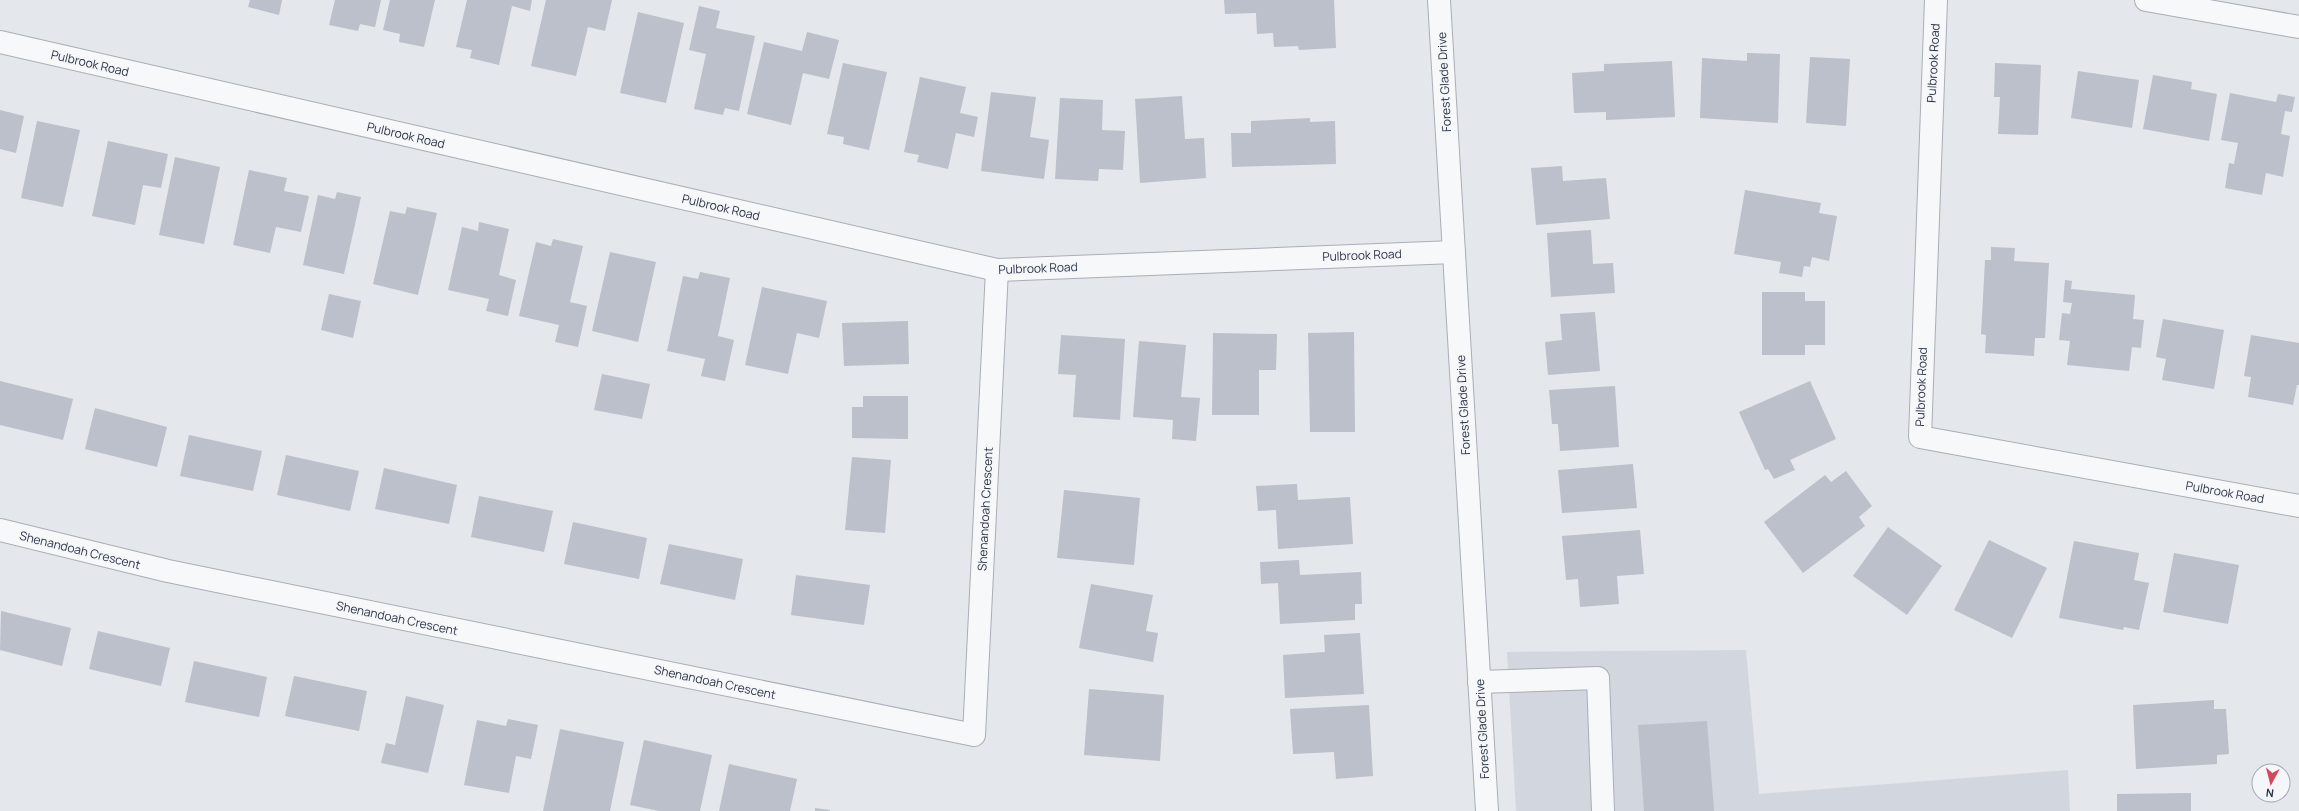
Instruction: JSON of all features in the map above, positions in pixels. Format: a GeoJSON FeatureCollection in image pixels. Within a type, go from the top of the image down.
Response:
{"type":"FeatureCollection","features":[{"type":"Feature","properties":{"kind":"street","name":"Forest Glade Drive"},"geometry":{"type":"LineString","coordinates":[[1439,0],[1487,811]]}},
{"type":"Feature","properties":{"kind":"street","name":"Pulbrook Road"},"geometry":{"type":"LineString","coordinates":[[1936,0],[1920,437],[2299,506]]}},
{"type":"Feature","properties":{"kind":"street"},"geometry":{"type":"LineString","coordinates":[[2146,0],[2299,27]]}},
{"type":"Feature","properties":{"kind":"street","name":"Pulbrook Road"},"geometry":{"type":"LineString","coordinates":[[0,42],[997,270],[1454,252]]}},
{"type":"Feature","properties":{"kind":"street","name":"Shenandoah Crescent"},"geometry":{"type":"LineString","coordinates":[[0,530],[168,571],[974,735],[997,270]]}},
{"type":"Feature","properties":{"kind":"street"},"geometry":{"type":"LineString","coordinates":[[1479,682],[1598,678],[1603,811]]}},
{"type":"Feature","properties":{"kind":"shaded area"},"geometry":{"type":"Polygon","coordinates":[[[1746,650],[1759,794],[2068,770],[2070,811],[1516,811],[1507,652],[1746,650]]]}},
{"type":"Feature","properties":{"kind":"building"},"geometry":{"type":"Polygon","coordinates":[[[250,0],[282,0],[279,15],[248,7],[250,0]]]}},
{"type":"Feature","properties":{"kind":"building"},"geometry":{"type":"Polygon","coordinates":[[[335,0],[381,0],[375,27],[360,24],[358,31],[329,25],[335,0]]]}},
{"type":"Feature","properties":{"kind":"building"},"geometry":{"type":"Polygon","coordinates":[[[390,0],[435,0],[424,47],[399,42],[400,34],[383,30],[390,0]]]}},
{"type":"Feature","properties":{"kind":"building"},"geometry":{"type":"Polygon","coordinates":[[[467,0],[532,0],[530,11],[512,6],[499,65],[470,58],[472,50],[456,47],[467,0]]]}},
{"type":"Feature","properties":{"kind":"building"},"geometry":{"type":"Polygon","coordinates":[[[546,0],[612,0],[605,31],[588,27],[576,76],[531,66],[546,0]]]}},
{"type":"Feature","properties":{"kind":"building"},"geometry":{"type":"Polygon","coordinates":[[[1224,0],[1334,0],[1336,48],[1299,50],[1298,46],[1274,47],[1273,33],[1257,34],[1256,13],[1225,14],[1224,0]]]}},
{"type":"Feature","properties":{"kind":"building"},"geometry":{"type":"Polygon","coordinates":[[[699,6],[720,11],[716,28],[755,36],[739,111],[725,108],[723,115],[694,109],[706,54],[689,50],[699,6]]]}},
{"type":"Feature","properties":{"kind":"building"},"geometry":{"type":"Polygon","coordinates":[[[638,12],[684,23],[666,103],[620,93],[638,12]]]}},
{"type":"Feature","properties":{"kind":"building"},"geometry":{"type":"Polygon","coordinates":[[[807,32],[839,40],[829,79],[803,73],[791,125],[747,114],[764,42],[802,51],[807,32]]]}},
{"type":"Feature","properties":{"kind":"building"},"geometry":{"type":"Polygon","coordinates":[[[1747,53],[1780,54],[1778,123],[1700,118],[1702,58],[1747,61],[1747,53]]]}},
{"type":"Feature","properties":{"kind":"building"},"geometry":{"type":"Polygon","coordinates":[[[1810,57],[1850,59],[1846,126],[1806,123],[1810,57]]]}},
{"type":"Feature","properties":{"kind":"building"},"geometry":{"type":"Polygon","coordinates":[[[1672,61],[1675,117],[1606,120],[1606,112],[1574,113],[1572,73],[1604,71],[1604,64],[1672,61]]]}},
{"type":"Feature","properties":{"kind":"building"},"geometry":{"type":"Polygon","coordinates":[[[843,63],[887,72],[869,150],[843,144],[844,137],[827,134],[843,63]]]}},
{"type":"Feature","properties":{"kind":"building"},"geometry":{"type":"Polygon","coordinates":[[[1995,63],[2041,65],[2038,135],[1998,134],[2000,97],[1994,97],[1995,63]]]}},
{"type":"Feature","properties":{"kind":"building"},"geometry":{"type":"Polygon","coordinates":[[[2078,71],[2139,80],[2132,128],[2071,118],[2078,71]]]}},
{"type":"Feature","properties":{"kind":"building"},"geometry":{"type":"Polygon","coordinates":[[[2153,75],[2192,82],[2191,89],[2217,94],[2209,141],[2143,129],[2153,75]]]}},
{"type":"Feature","properties":{"kind":"building"},"geometry":{"type":"Polygon","coordinates":[[[920,77],[966,87],[960,113],[978,117],[974,137],[956,133],[948,169],[917,162],[919,155],[904,152],[920,77]]]}},
{"type":"Feature","properties":{"kind":"building"},"geometry":{"type":"Polygon","coordinates":[[[991,92],[1036,97],[1030,137],[1049,140],[1044,179],[981,171],[991,92]]]}},
{"type":"Feature","properties":{"kind":"building"},"geometry":{"type":"Polygon","coordinates":[[[2230,93],[2276,102],[2278,94],[2295,97],[2292,112],[2285,111],[2281,134],[2290,136],[2283,177],[2266,173],[2262,195],[2225,188],[2229,163],[2234,164],[2238,143],[2221,140],[2230,93]]]}},
{"type":"Feature","properties":{"kind":"building"},"geometry":{"type":"Polygon","coordinates":[[[1182,96],[1185,139],[1204,138],[1206,178],[1140,183],[1135,99],[1182,96]]]}},
{"type":"Feature","properties":{"kind":"building"},"geometry":{"type":"Polygon","coordinates":[[[1060,98],[1103,100],[1102,130],[1125,131],[1123,170],[1099,169],[1098,181],[1055,179],[1060,98]]]}},
{"type":"Feature","properties":{"kind":"building"},"geometry":{"type":"Polygon","coordinates":[[[0,110],[24,116],[16,153],[0,149],[0,110]]]}},
{"type":"Feature","properties":{"kind":"building"},"geometry":{"type":"Polygon","coordinates":[[[1310,118],[1310,122],[1335,121],[1336,164],[1232,167],[1231,133],[1251,133],[1251,121],[1310,118]]]}},
{"type":"Feature","properties":{"kind":"building"},"geometry":{"type":"Polygon","coordinates":[[[37,121],[80,130],[63,207],[21,198],[37,121]]]}},
{"type":"Feature","properties":{"kind":"building"},"geometry":{"type":"Polygon","coordinates":[[[108,141],[168,154],[161,188],[143,185],[135,225],[92,216],[108,141]]]}},
{"type":"Feature","properties":{"kind":"building"},"geometry":{"type":"Polygon","coordinates":[[[175,157],[220,167],[204,244],[159,235],[175,157]]]}},
{"type":"Feature","properties":{"kind":"building"},"geometry":{"type":"Polygon","coordinates":[[[1562,166],[1563,181],[1606,178],[1610,219],[1536,225],[1531,168],[1562,166]]]}},
{"type":"Feature","properties":{"kind":"building"},"geometry":{"type":"Polygon","coordinates":[[[249,170],[287,178],[284,191],[309,196],[301,232],[276,227],[270,253],[233,245],[249,170]]]}},
{"type":"Feature","properties":{"kind":"building"},"geometry":{"type":"Polygon","coordinates":[[[1745,190],[1821,203],[1819,213],[1837,216],[1829,261],[1812,257],[1810,267],[1804,266],[1802,277],[1779,273],[1781,262],[1734,254],[1745,190]]]}},
{"type":"Feature","properties":{"kind":"building"},"geometry":{"type":"Polygon","coordinates":[[[337,192],[361,197],[344,274],[303,265],[318,195],[335,199],[337,192]]]}},
{"type":"Feature","properties":{"kind":"building"},"geometry":{"type":"Polygon","coordinates":[[[407,207],[437,213],[418,295],[373,284],[390,211],[405,214],[407,207]]]}},
{"type":"Feature","properties":{"kind":"building"},"geometry":{"type":"Polygon","coordinates":[[[479,222],[509,229],[499,275],[516,280],[508,316],[486,311],[489,299],[448,290],[462,227],[478,231],[479,222]]]}},
{"type":"Feature","properties":{"kind":"building"},"geometry":{"type":"Polygon","coordinates":[[[1591,230],[1593,264],[1613,263],[1615,293],[1551,297],[1547,233],[1591,230]]]}},
{"type":"Feature","properties":{"kind":"building"},"geometry":{"type":"Polygon","coordinates":[[[553,239],[583,246],[570,302],[587,306],[578,347],[555,342],[559,325],[519,316],[536,242],[551,246],[553,239]]]}},
{"type":"Feature","properties":{"kind":"building"},"geometry":{"type":"Polygon","coordinates":[[[1991,247],[2015,248],[2014,261],[2049,263],[2045,338],[2035,338],[2034,356],[1985,353],[1986,335],[1981,334],[1985,260],[1991,260],[1991,247]]]}},
{"type":"Feature","properties":{"kind":"building"},"geometry":{"type":"Polygon","coordinates":[[[610,252],[656,262],[638,342],[592,331],[610,252]]]}},
{"type":"Feature","properties":{"kind":"building"},"geometry":{"type":"Polygon","coordinates":[[[700,272],[730,278],[718,336],[734,340],[725,381],[701,376],[705,359],[667,351],[683,276],[698,279],[700,272]]]}},
{"type":"Feature","properties":{"kind":"building"},"geometry":{"type":"Polygon","coordinates":[[[2065,280],[2072,281],[2071,289],[2135,295],[2133,319],[2144,320],[2141,348],[2132,347],[2129,371],[2067,365],[2070,341],[2059,340],[2062,313],[2070,314],[2072,303],[2063,302],[2065,280]]]}},
{"type":"Feature","properties":{"kind":"building"},"geometry":{"type":"Polygon","coordinates":[[[762,287],[827,301],[819,338],[797,333],[788,374],[745,365],[762,287]]]}},
{"type":"Feature","properties":{"kind":"building"},"geometry":{"type":"Polygon","coordinates":[[[1762,292],[1805,292],[1805,301],[1825,301],[1825,345],[1805,345],[1805,355],[1762,355],[1762,292]]]}},
{"type":"Feature","properties":{"kind":"building"},"geometry":{"type":"Polygon","coordinates":[[[329,294],[361,301],[353,338],[321,330],[329,294]]]}},
{"type":"Feature","properties":{"kind":"building"},"geometry":{"type":"Polygon","coordinates":[[[1595,312],[1600,371],[1548,375],[1545,342],[1562,340],[1560,314],[1595,312]]]}},
{"type":"Feature","properties":{"kind":"building"},"geometry":{"type":"Polygon","coordinates":[[[2163,319],[2224,330],[2214,389],[2162,380],[2166,359],[2156,357],[2163,319]]]}},
{"type":"Feature","properties":{"kind":"building"},"geometry":{"type":"Polygon","coordinates":[[[908,321],[909,364],[844,366],[842,323],[908,321]]]}},
{"type":"Feature","properties":{"kind":"building"},"geometry":{"type":"Polygon","coordinates":[[[1354,332],[1355,432],[1310,432],[1308,333],[1354,332]]]}},
{"type":"Feature","properties":{"kind":"building"},"geometry":{"type":"Polygon","coordinates":[[[1213,333],[1277,334],[1276,370],[1259,370],[1259,415],[1212,415],[1213,333]]]}},
{"type":"Feature","properties":{"kind":"building"},"geometry":{"type":"Polygon","coordinates":[[[1061,335],[1125,339],[1120,420],[1073,417],[1076,375],[1058,374],[1061,335]]]}},
{"type":"Feature","properties":{"kind":"building"},"geometry":{"type":"Polygon","coordinates":[[[2251,335],[2299,343],[2299,385],[2297,385],[2293,405],[2248,397],[2251,377],[2244,376],[2251,335]]]}},
{"type":"Feature","properties":{"kind":"building"},"geometry":{"type":"Polygon","coordinates":[[[1139,341],[1186,345],[1181,397],[1200,398],[1196,441],[1172,439],[1173,420],[1133,417],[1139,341]]]}},
{"type":"Feature","properties":{"kind":"building"},"geometry":{"type":"Polygon","coordinates":[[[602,374],[650,384],[642,419],[594,410],[602,374]]]}},
{"type":"Feature","properties":{"kind":"building"},"geometry":{"type":"Polygon","coordinates":[[[0,381],[73,399],[63,440],[0,425],[0,381]]]}},
{"type":"Feature","properties":{"kind":"building"},"geometry":{"type":"Polygon","coordinates":[[[1810,381],[1836,439],[1790,460],[1795,470],[1774,479],[1768,469],[1765,470],[1739,412],[1810,381]]]}},
{"type":"Feature","properties":{"kind":"building"},"geometry":{"type":"Polygon","coordinates":[[[1615,386],[1619,447],[1560,451],[1558,424],[1552,424],[1549,390],[1615,386]]]}},
{"type":"Feature","properties":{"kind":"building"},"geometry":{"type":"Polygon","coordinates":[[[863,396],[908,396],[908,439],[852,438],[852,407],[863,407],[863,396]]]}},
{"type":"Feature","properties":{"kind":"building"},"geometry":{"type":"Polygon","coordinates":[[[95,408],[167,427],[157,467],[85,449],[95,408]]]}},
{"type":"Feature","properties":{"kind":"building"},"geometry":{"type":"Polygon","coordinates":[[[189,435],[262,451],[253,491],[180,476],[189,435]]]}},
{"type":"Feature","properties":{"kind":"building"},"geometry":{"type":"Polygon","coordinates":[[[286,455],[359,471],[350,511],[277,495],[286,455]]]}},
{"type":"Feature","properties":{"kind":"building"},"geometry":{"type":"Polygon","coordinates":[[[852,457],[891,460],[885,533],[845,530],[852,457]]]}},
{"type":"Feature","properties":{"kind":"building"},"geometry":{"type":"Polygon","coordinates":[[[1633,464],[1637,508],[1562,513],[1558,470],[1633,464]]]}},
{"type":"Feature","properties":{"kind":"building"},"geometry":{"type":"Polygon","coordinates":[[[384,468],[457,485],[449,524],[375,509],[384,468]]]}},
{"type":"Feature","properties":{"kind":"building"},"geometry":{"type":"Polygon","coordinates":[[[1846,471],[1872,506],[1859,517],[1865,526],[1803,573],[1764,522],[1825,475],[1831,482],[1846,471]]]}},
{"type":"Feature","properties":{"kind":"building"},"geometry":{"type":"Polygon","coordinates":[[[1297,484],[1298,500],[1350,497],[1353,544],[1278,549],[1276,510],[1258,511],[1256,486],[1297,484]]]}},
{"type":"Feature","properties":{"kind":"building"},"geometry":{"type":"Polygon","coordinates":[[[1064,490],[1140,498],[1134,565],[1057,558],[1064,490]]]}},
{"type":"Feature","properties":{"kind":"building"},"geometry":{"type":"Polygon","coordinates":[[[479,496],[553,511],[544,552],[471,537],[479,496]]]}},
{"type":"Feature","properties":{"kind":"building"},"geometry":{"type":"Polygon","coordinates":[[[573,522],[647,538],[639,579],[564,564],[573,522]]]}},
{"type":"Feature","properties":{"kind":"building"},"geometry":{"type":"Polygon","coordinates":[[[1888,527],[1942,566],[1907,615],[1853,576],[1888,527]]]}},
{"type":"Feature","properties":{"kind":"building"},"geometry":{"type":"Polygon","coordinates":[[[1640,530],[1644,574],[1617,576],[1619,604],[1580,607],[1578,579],[1566,580],[1562,536],[1640,530]]]}},
{"type":"Feature","properties":{"kind":"building"},"geometry":{"type":"Polygon","coordinates":[[[1989,540],[2047,568],[2012,638],[1954,610],[1989,540]]]}},
{"type":"Feature","properties":{"kind":"building"},"geometry":{"type":"Polygon","coordinates":[[[2074,541],[2139,553],[2134,580],[2149,583],[2139,630],[2124,627],[2123,630],[2059,618],[2074,541]]]}},
{"type":"Feature","properties":{"kind":"building"},"geometry":{"type":"Polygon","coordinates":[[[669,544],[743,559],[735,600],[660,584],[669,544]]]}},
{"type":"Feature","properties":{"kind":"building"},"geometry":{"type":"Polygon","coordinates":[[[2174,553],[2239,565],[2228,624],[2163,612],[2174,553]]]}},
{"type":"Feature","properties":{"kind":"building"},"geometry":{"type":"Polygon","coordinates":[[[1299,560],[1300,575],[1361,572],[1362,604],[1355,604],[1355,620],[1280,624],[1278,583],[1261,584],[1260,562],[1299,560]]]}},
{"type":"Feature","properties":{"kind":"building"},"geometry":{"type":"Polygon","coordinates":[[[796,575],[870,585],[864,625],[791,615],[796,575]]]}},
{"type":"Feature","properties":{"kind":"building"},"geometry":{"type":"Polygon","coordinates":[[[1091,584],[1153,595],[1146,631],[1158,633],[1153,662],[1079,648],[1091,584]]]}},
{"type":"Feature","properties":{"kind":"building"},"geometry":{"type":"Polygon","coordinates":[[[1,611],[71,628],[62,666],[0,650],[1,611]]]}},
{"type":"Feature","properties":{"kind":"building"},"geometry":{"type":"Polygon","coordinates":[[[98,631],[170,648],[161,686],[89,669],[98,631]]]}},
{"type":"Feature","properties":{"kind":"building"},"geometry":{"type":"Polygon","coordinates":[[[1360,633],[1364,694],[1285,698],[1283,655],[1325,652],[1324,635],[1360,633]]]}},
{"type":"Feature","properties":{"kind":"building"},"geometry":{"type":"Polygon","coordinates":[[[194,661],[267,677],[259,717],[185,702],[194,661]]]}},
{"type":"Feature","properties":{"kind":"building"},"geometry":{"type":"Polygon","coordinates":[[[294,676],[367,691],[359,731],[285,716],[294,676]]]}},
{"type":"Feature","properties":{"kind":"building"},"geometry":{"type":"Polygon","coordinates":[[[1089,689],[1164,695],[1160,761],[1084,755],[1089,689]]]}},
{"type":"Feature","properties":{"kind":"building"},"geometry":{"type":"Polygon","coordinates":[[[406,696],[444,705],[428,773],[381,763],[386,743],[395,745],[406,696]]]}},
{"type":"Feature","properties":{"kind":"building"},"geometry":{"type":"Polygon","coordinates":[[[2214,700],[2214,709],[2226,709],[2229,754],[2217,755],[2217,764],[2136,769],[2133,705],[2214,700]]]}},
{"type":"Feature","properties":{"kind":"building"},"geometry":{"type":"Polygon","coordinates":[[[1369,705],[1373,776],[1336,779],[1334,752],[1293,754],[1290,709],[1369,705]]]}},
{"type":"Feature","properties":{"kind":"building"},"geometry":{"type":"Polygon","coordinates":[[[508,719],[538,725],[531,759],[516,756],[509,793],[464,785],[477,720],[506,726],[508,719]]]}},
{"type":"Feature","properties":{"kind":"building"},"geometry":{"type":"Polygon","coordinates":[[[1707,721],[1714,811],[1644,811],[1638,725],[1707,721]]]}},
{"type":"Feature","properties":{"kind":"building"},"geometry":{"type":"Polygon","coordinates":[[[560,729],[624,742],[610,811],[543,811],[560,729]]]}},
{"type":"Feature","properties":{"kind":"building"},"geometry":{"type":"Polygon","coordinates":[[[644,740],[712,755],[700,811],[659,811],[630,805],[644,740]]]}},
{"type":"Feature","properties":{"kind":"building"},"geometry":{"type":"Polygon","coordinates":[[[729,764],[797,779],[790,811],[719,811],[729,764]]]}},
{"type":"Feature","properties":{"kind":"building"},"geometry":{"type":"Polygon","coordinates":[[[2191,793],[2191,811],[2117,811],[2117,794],[2191,793]]]}},
{"type":"Feature","properties":{"kind":"building"},"geometry":{"type":"Polygon","coordinates":[[[815,808],[830,810],[830,811],[815,811],[815,808]]]}}]}
